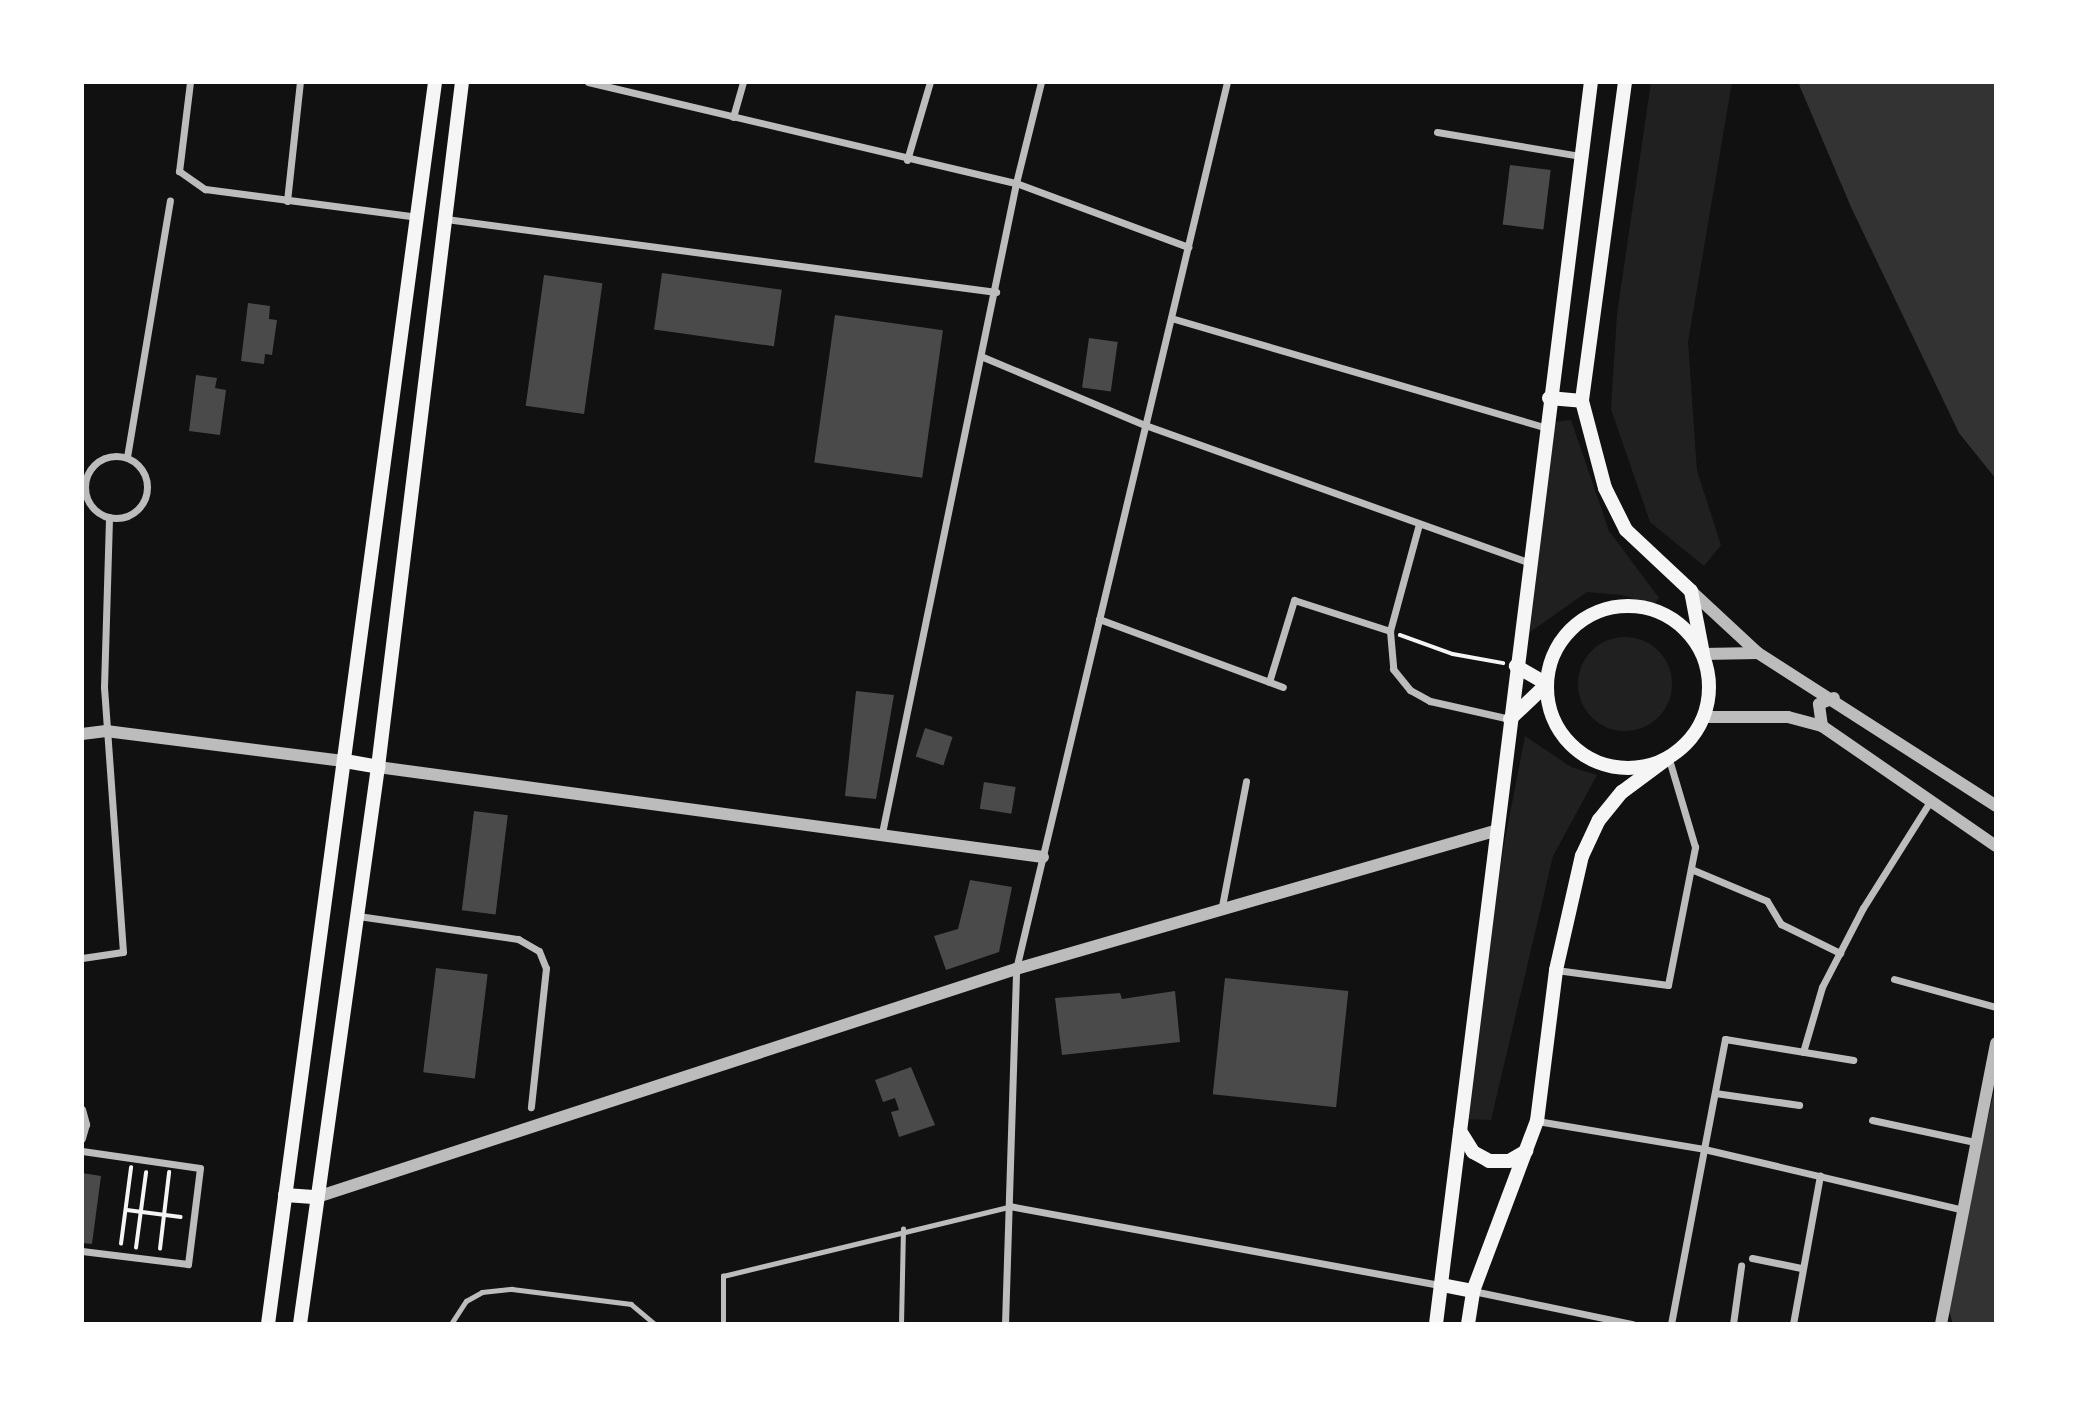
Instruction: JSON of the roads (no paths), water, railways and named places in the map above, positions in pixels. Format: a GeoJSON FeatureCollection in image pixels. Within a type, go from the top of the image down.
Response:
{"type":"FeatureCollection","features":[{"type":"Feature","properties":{"kind":"main road"},"geometry":{"type":"LineString","coordinates":[[268,1324],[419,217],[435,82]]}},
{"type":"Feature","properties":{"kind":"main road"},"geometry":{"type":"LineString","coordinates":[[300,1324],[378,767],[462,82]]}},
{"type":"Feature","properties":{"kind":"main road"},"geometry":{"type":"LineString","coordinates":[[1436,1324],[1528,562],[1591,82]]}},
{"type":"Feature","properties":{"kind":"main road"},"geometry":{"type":"LineString","coordinates":[[1468,1324],[1473,1291],[1537,1121],[1556,970],[1582,856],[1599,820],[1622,792],[1689,740],[1704,717],[1709,696],[1691,591],[1626,530],[1605,488],[1583,401],[1625,82]]}},
{"type":"Feature","properties":{"kind":"main road"},"geometry":{"type":"LineString","coordinates":[[419,217],[446,219]]}},
{"type":"Feature","properties":{"kind":"main road"},"geometry":{"type":"LineString","coordinates":[[1549,398],[1583,401]]}},
{"type":"Feature","properties":{"kind":"main road"},"geometry":{"type":"LineString","coordinates":[[1510,719],[1546,684],[1559,644],[1588,616],[1607,608],[1648,608],[1667,616],[1684,628],[1703,654]]}},
{"type":"Feature","properties":{"kind":"main road"},"geometry":{"type":"LineString","coordinates":[[1516,666],[1546,684],[1554,722],[1571,745],[1594,762],[1632,769],[1668,758]]}},
{"type":"Feature","properties":{"kind":"main road"},"geometry":{"type":"LineString","coordinates":[[345,761],[378,767]]}},
{"type":"Feature","properties":{"kind":"main road"},"geometry":{"type":"LineString","coordinates":[[1460,1129],[1473,1152],[1489,1161],[1509,1161],[1526,1151]]}},
{"type":"Feature","properties":{"kind":"main road"},"geometry":{"type":"LineString","coordinates":[[285,1195],[317,1198]]}},
{"type":"Feature","properties":{"kind":"main road"},"geometry":{"type":"LineString","coordinates":[[1442,1285],[1473,1291]]}},
{"type":"Feature","properties":{"kind":"street"},"geometry":{"type":"LineString","coordinates":[[190,82],[179,171],[205,189],[419,217]]}},
{"type":"Feature","properties":{"kind":"street"},"geometry":{"type":"LineString","coordinates":[[287,201],[300,82]]}},
{"type":"Feature","properties":{"kind":"street"},"geometry":{"type":"LineString","coordinates":[[588,82],[906,160],[1016,183],[1188,247]]}},
{"type":"Feature","properties":{"kind":"street"},"geometry":{"type":"LineString","coordinates":[[733,117],[743,82]]}},
{"type":"Feature","properties":{"kind":"street"},"geometry":{"type":"LineString","coordinates":[[906,160],[930,82]]}},
{"type":"Feature","properties":{"kind":"street"},"geometry":{"type":"LineString","coordinates":[[882,833],[996,292],[1016,183],[1041,82]]}},
{"type":"Feature","properties":{"kind":"street"},"geometry":{"type":"LineString","coordinates":[[1005,1324],[1016,969],[1227,82]]}},
{"type":"Feature","properties":{"kind":"street"},"geometry":{"type":"LineString","coordinates":[[1437,132],[1581,156]]}},
{"type":"Feature","properties":{"kind":"street"},"geometry":{"type":"LineString","coordinates":[[127,457],[170,201]]}},
{"type":"Feature","properties":{"kind":"street"},"geometry":{"type":"LineString","coordinates":[[446,219],[996,292]]}},
{"type":"Feature","properties":{"kind":"street"},"geometry":{"type":"LineString","coordinates":[[1171,318],[1546,428]]}},
{"type":"Feature","properties":{"kind":"street"},"geometry":{"type":"LineString","coordinates":[[982,357],[1145,425],[1528,562]]}},
{"type":"Feature","properties":{"kind":"street"},"geometry":{"type":"LineString","coordinates":[[104,457],[127,457],[145,477],[146,495],[136,511],[109,517],[88,501],[85,472],[104,457]]}},
{"type":"Feature","properties":{"kind":"street"},"geometry":{"type":"LineString","coordinates":[[82,958],[123,952],[106,731],[109,517]]}},
{"type":"Feature","properties":{"kind":"street"},"geometry":{"type":"LineString","coordinates":[[1419,524],[1390,631],[1393,669],[1410,690],[1441,704],[1510,719]]}},
{"type":"Feature","properties":{"kind":"street"},"geometry":{"type":"LineString","coordinates":[[1691,591],[1758,653],[1835,698],[1996,806]]}},
{"type":"Feature","properties":{"kind":"street"},"geometry":{"type":"LineString","coordinates":[[1269,682],[1294,600],[1390,631]]}},
{"type":"Feature","properties":{"kind":"street"},"geometry":{"type":"LineString","coordinates":[[1100,619],[1283,687]]}},
{"type":"Feature","properties":{"kind":"street"},"geometry":{"type":"LineString","coordinates":[[1703,654],[1758,653]]}},
{"type":"Feature","properties":{"kind":"street"},"geometry":{"type":"LineString","coordinates":[[1822,726],[1819,704],[1835,698]]}},
{"type":"Feature","properties":{"kind":"street"},"geometry":{"type":"LineString","coordinates":[[1704,717],[1788,717],[1822,726],[1996,846]]}},
{"type":"Feature","properties":{"kind":"street"},"geometry":{"type":"LineString","coordinates":[[82,734],[106,731],[345,761]]}},
{"type":"Feature","properties":{"kind":"street"},"geometry":{"type":"LineString","coordinates":[[1556,970],[1668,985],[1695,847],[1668,758]]}},
{"type":"Feature","properties":{"kind":"street"},"geometry":{"type":"LineString","coordinates":[[378,767],[882,833],[1043,857]]}},
{"type":"Feature","properties":{"kind":"street"},"geometry":{"type":"LineString","coordinates":[[1222,906],[1246,781]]}},
{"type":"Feature","properties":{"kind":"street"},"geometry":{"type":"LineString","coordinates":[[1803,1052],[1822,987],[1931,799]]}},
{"type":"Feature","properties":{"kind":"street"},"geometry":{"type":"LineString","coordinates":[[317,1198],[1016,969],[1222,906],[1495,831]]}},
{"type":"Feature","properties":{"kind":"street"},"geometry":{"type":"LineString","coordinates":[[1691,869],[1767,901],[1781,924],[1840,953]]}},
{"type":"Feature","properties":{"kind":"street"},"geometry":{"type":"LineString","coordinates":[[358,916],[518,939],[539,951],[546,968],[531,1107]]}},
{"type":"Feature","properties":{"kind":"street"},"geometry":{"type":"LineString","coordinates":[[1894,979],[1996,1007]]}},
{"type":"Feature","properties":{"kind":"street"},"geometry":{"type":"LineString","coordinates":[[1671,1324],[1725,1039],[1853,1060]]}},
{"type":"Feature","properties":{"kind":"street"},"geometry":{"type":"LineString","coordinates":[[1941,1324],[1960,1209],[1996,1043]]}},
{"type":"Feature","properties":{"kind":"street"},"geometry":{"type":"LineString","coordinates":[[1715,1093],[1800,1105]]}},
{"type":"Feature","properties":{"kind":"street"},"geometry":{"type":"LineString","coordinates":[[82,1109],[86,1125],[82,1138]]}},
{"type":"Feature","properties":{"kind":"street"},"geometry":{"type":"LineString","coordinates":[[1872,1120],[1975,1142]]}},
{"type":"Feature","properties":{"kind":"street"},"geometry":{"type":"LineString","coordinates":[[1537,1121],[1704,1149],[1960,1209]]}},
{"type":"Feature","properties":{"kind":"street"},"geometry":{"type":"LineString","coordinates":[[82,1152],[200,1168],[188,1264],[82,1251]]}},
{"type":"Feature","properties":{"kind":"street"},"geometry":{"type":"LineString","coordinates":[[1793,1324],[1801,1268],[1820,1175]]}},
{"type":"Feature","properties":{"kind":"street"},"geometry":{"type":"LineString","coordinates":[[1009,1206],[1442,1285]]}},
{"type":"Feature","properties":{"kind":"street"},"geometry":{"type":"LineString","coordinates":[[1752,1258],[1801,1268]]}},
{"type":"Feature","properties":{"kind":"street"},"geometry":{"type":"LineString","coordinates":[[1732,1324],[1741,1266]]}},
{"type":"Feature","properties":{"kind":"street"},"geometry":{"type":"LineString","coordinates":[[1473,1291],[1591,1320],[1633,1324]]}},
{"type":"Feature","properties":{"kind":"lane"},"geometry":{"type":"LineString","coordinates":[[723,1324],[723,1276],[903,1229],[1009,1206]]}},
{"type":"Feature","properties":{"kind":"lane"},"geometry":{"type":"LineString","coordinates":[[901,1324],[903,1229]]}},
{"type":"Feature","properties":{"kind":"lane"},"geometry":{"type":"LineString","coordinates":[[451,1324],[466,1301],[495,1289],[631,1304],[656,1324]]}}]}
